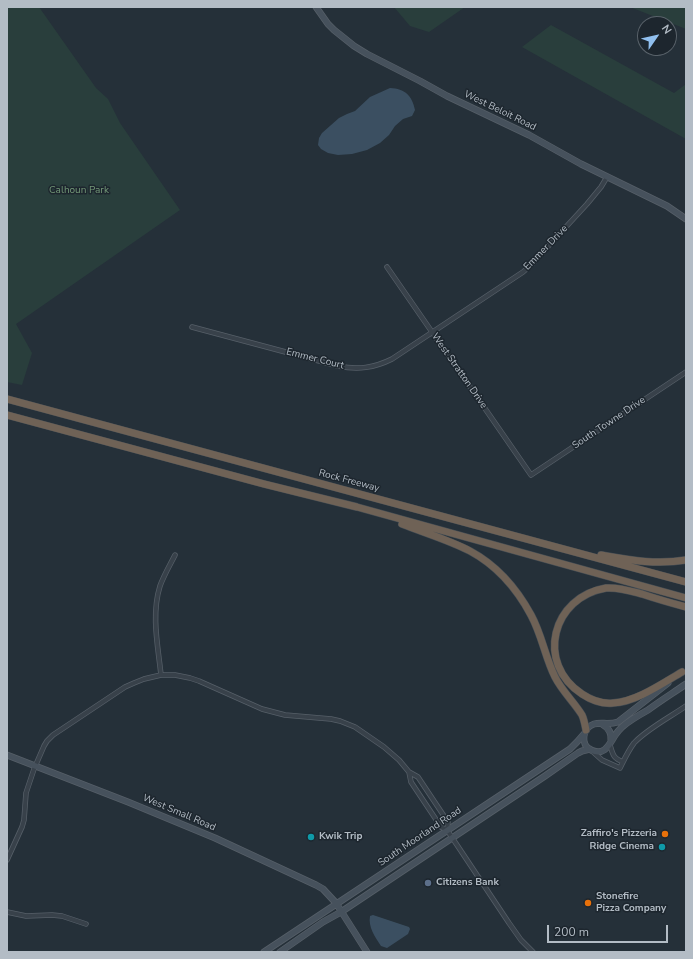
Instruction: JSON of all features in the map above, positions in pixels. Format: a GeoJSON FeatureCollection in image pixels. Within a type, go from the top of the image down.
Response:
{"type":"FeatureCollection","features":[{"type":"Feature","properties":{"kind":"highway","name":"Rock Freeway"},"geometry":{"type":"LineString","coordinates":[[7,399],[686,582]]}},
{"type":"Feature","properties":{"kind":"highway"},"geometry":{"type":"LineString","coordinates":[[7,415],[264,484],[357,507],[686,598]]}},
{"type":"Feature","properties":{"kind":"highway"},"geometry":{"type":"LineString","coordinates":[[357,507],[447,541],[471,552],[506,579],[520,597],[531,615],[539,632],[556,680],[582,715],[585,732]]}},
{"type":"Feature","properties":{"kind":"highway"},"geometry":{"type":"LineString","coordinates":[[550,545],[652,562],[676,562],[686,560]]}},
{"type":"Feature","properties":{"kind":"highway"},"geometry":{"type":"LineString","coordinates":[[684,671],[627,701],[613,703],[599,702],[574,689],[565,678],[556,660],[555,640],[562,617],[571,605],[581,597],[594,591],[608,588],[621,589],[686,607]]}},
{"type":"Feature","properties":{"kind":"main road","name":"West Beloit Road"},"geometry":{"type":"LineString","coordinates":[[316,7],[334,30],[367,54],[447,96],[529,135],[607,177],[667,206],[686,219]]}},
{"type":"Feature","properties":{"kind":"main road"},"geometry":{"type":"LineString","coordinates":[[684,671],[622,720],[613,724],[593,724],[585,732],[585,744],[595,752],[604,751],[616,733],[629,722],[686,684]]}},
{"type":"Feature","properties":{"kind":"main road"},"geometry":{"type":"LineString","coordinates":[[602,724],[609,729],[612,737],[610,743]]}},
{"type":"Feature","properties":{"kind":"main road","name":"South Moorland Road"},"geometry":{"type":"LineString","coordinates":[[264,952],[570,749],[578,742],[585,732]]}},
{"type":"Feature","properties":{"kind":"main road","name":"South Moorland Road"},"geometry":{"type":"LineString","coordinates":[[280,952],[578,753],[591,750]]}},
{"type":"Feature","properties":{"kind":"main road","name":"West Small Road"},"geometry":{"type":"LineString","coordinates":[[7,755],[128,802],[237,848],[316,885],[322,889],[336,904],[367,952]]}},
{"type":"Feature","properties":{"kind":"street","name":"Emmer Drive"},"geometry":{"type":"LineString","coordinates":[[432,332],[513,279],[531,265],[587,204],[607,177]]}},
{"type":"Feature","properties":{"kind":"street","name":"West Stratton Drive"},"geometry":{"type":"LineString","coordinates":[[387,266],[531,475]]}},
{"type":"Feature","properties":{"kind":"street","name":"Emmer Court"},"geometry":{"type":"LineString","coordinates":[[192,327],[338,366],[354,368],[369,367],[385,362],[432,332]]}},
{"type":"Feature","properties":{"kind":"street","name":"South Towne Drive"},"geometry":{"type":"LineString","coordinates":[[531,475],[686,372]]}},
{"type":"Feature","properties":{"kind":"street"},"geometry":{"type":"LineString","coordinates":[[161,676],[156,627],[156,610],[160,586],[175,556]]}},
{"type":"Feature","properties":{"kind":"street"},"geometry":{"type":"LineString","coordinates":[[7,860],[24,820],[26,793],[44,746],[53,735],[125,687],[144,679],[175,675],[200,681],[252,706],[274,713],[326,718],[348,724],[362,731],[399,760],[409,772],[418,777],[448,822],[447,830]]}},
{"type":"Feature","properties":{"kind":"street"},"geometry":{"type":"LineString","coordinates":[[591,750],[602,760],[620,768],[628,751],[638,739],[646,732],[686,706]]}},
{"type":"Feature","properties":{"kind":"street"},"geometry":{"type":"LineString","coordinates":[[610,743],[612,754],[615,758],[623,762]]}},
{"type":"Feature","properties":{"kind":"street"},"geometry":{"type":"LineString","coordinates":[[409,772],[411,782],[441,827],[447,830],[513,929],[533,952]]}},
{"type":"Feature","properties":{"kind":"street"},"geometry":{"type":"LineString","coordinates":[[7,912],[26,916],[62,916],[86,924]]}},
{"type":"Feature","properties":{"kind":"green space","name":"Calhoun Park"},"geometry":{"type":"Polygon","coordinates":[[[7,7],[39,7],[96,88],[108,99],[120,123],[180,210],[16,324],[32,353],[22,385],[7,382],[7,7]]]}},
{"type":"Feature","properties":{"kind":"green space"},"geometry":{"type":"Polygon","coordinates":[[[394,7],[465,7],[429,32],[410,26],[394,7]]]}},
{"type":"Feature","properties":{"kind":"green space"},"geometry":{"type":"Polygon","coordinates":[[[630,7],[686,7],[686,29],[677,25],[677,16],[653,16],[630,7]]]}},
{"type":"Feature","properties":{"kind":"green space"},"geometry":{"type":"Polygon","coordinates":[[[551,25],[674,93],[686,84],[686,139],[522,47],[551,25]]]}},
{"type":"Feature","properties":{"kind":"water"},"geometry":{"type":"Polygon","coordinates":[[[390,88],[404,91],[410,97],[415,110],[412,116],[403,119],[380,143],[367,150],[352,154],[338,155],[328,153],[321,149],[318,145],[319,138],[322,133],[339,118],[355,111],[370,97],[390,88]]]}},
{"type":"Feature","properties":{"kind":"water"},"geometry":{"type":"Polygon","coordinates":[[[373,915],[409,927],[410,929],[408,934],[387,948],[381,946],[371,928],[370,916],[373,915]]]}},
{"type":"Feature","properties":{"kind":"place","name":"Zaffiro's Pizzeria"},"geometry":{"type":"Point","coordinates":[665,834]}},
{"type":"Feature","properties":{"kind":"place","name":"Kwik Trip"},"geometry":{"type":"Point","coordinates":[311,837]}},
{"type":"Feature","properties":{"kind":"place","name":"Ridge Cinema"},"geometry":{"type":"Point","coordinates":[662,847]}},
{"type":"Feature","properties":{"kind":"place","name":"Citizens Bank"},"geometry":{"type":"Point","coordinates":[428,883]}},
{"type":"Feature","properties":{"kind":"place","name":"Stonefire Pizza Company"},"geometry":{"type":"Point","coordinates":[588,903]}}]}
